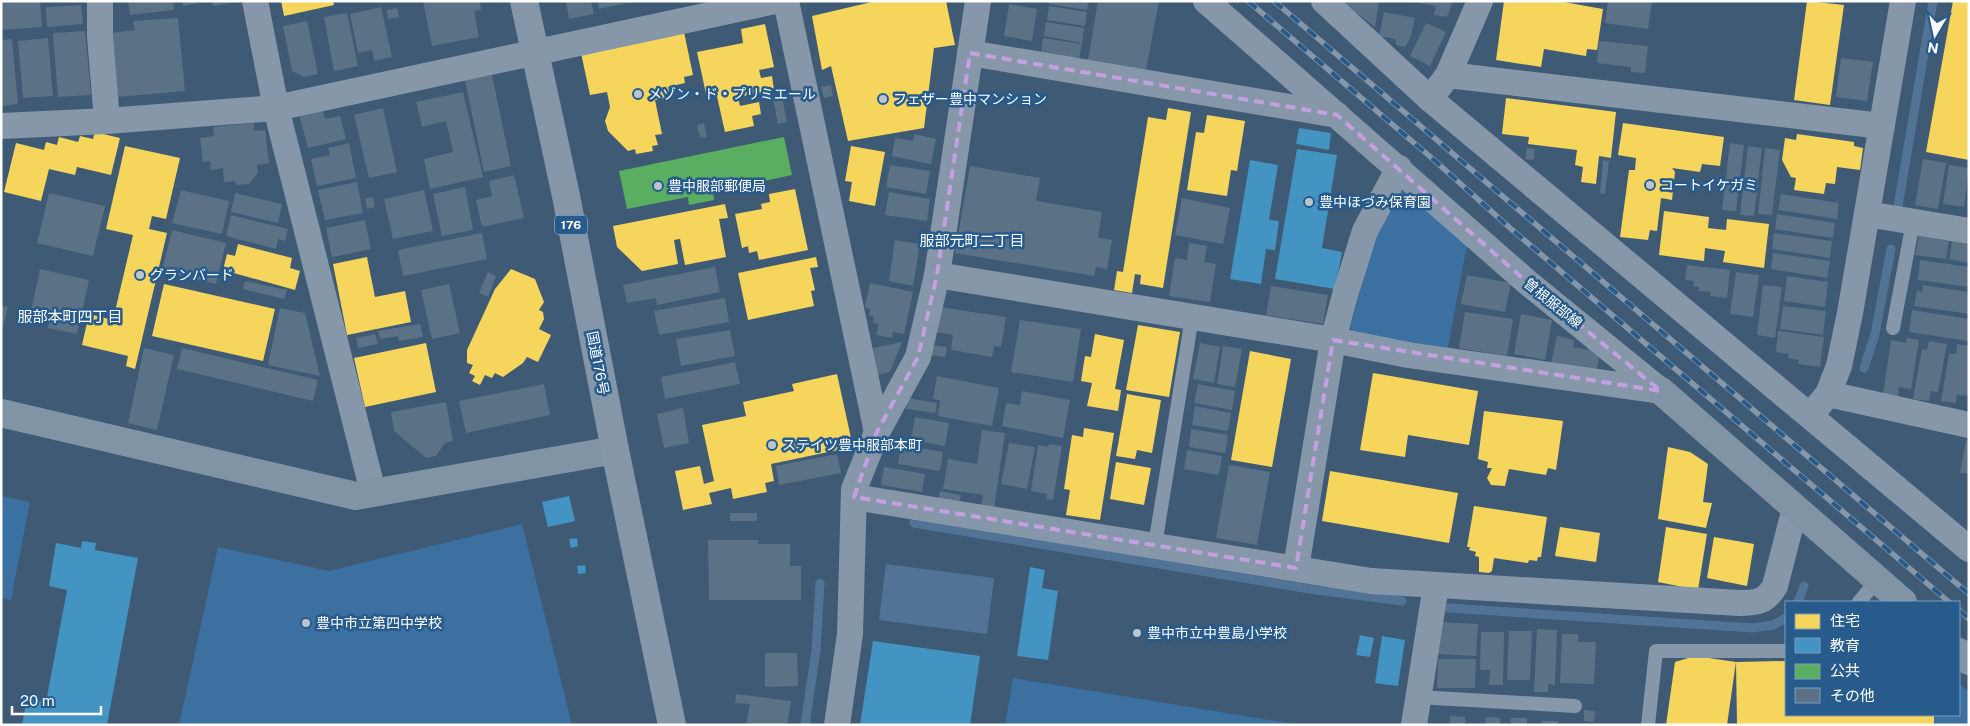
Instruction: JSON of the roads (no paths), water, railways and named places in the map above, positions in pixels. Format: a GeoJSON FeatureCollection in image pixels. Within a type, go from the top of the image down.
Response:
{"type":"FeatureCollection","features":[{"type":"Feature","properties":{"kind":"highway","name":"国道176号"},"geometry":{"type":"LineString","coordinates":[[524,1],[672,725]]}},
{"type":"Feature","properties":{"kind":"street"},"geometry":{"type":"LineString","coordinates":[[100,1],[100,36],[108,121]]}},
{"type":"Feature","properties":{"kind":"street"},"geometry":{"type":"LineString","coordinates":[[255,1],[276,108],[373,492]]}},
{"type":"Feature","properties":{"kind":"street"},"geometry":{"type":"LineString","coordinates":[[1,126],[108,121],[276,108],[535,51],[776,1]]}},
{"type":"Feature","properties":{"kind":"street"},"geometry":{"type":"LineString","coordinates":[[786,1],[877,432]]}},
{"type":"Feature","properties":{"kind":"street"},"geometry":{"type":"LineString","coordinates":[[837,725],[850,634],[856,482],[877,432],[918,357],[937,275],[978,1]]}},
{"type":"Feature","properties":{"kind":"street","name":"曽根服部線"},"geometry":{"type":"LineString","coordinates":[[1206,1],[1527,282],[1661,391],[1902,601]]}},
{"type":"Feature","properties":{"kind":"street"},"geometry":{"type":"LineString","coordinates":[[1324,1],[1430,99],[1969,549]]}},
{"type":"Feature","properties":{"kind":"street"},"geometry":{"type":"LineString","coordinates":[[1430,99],[1448,75],[1480,1]]}},
{"type":"Feature","properties":{"kind":"street"},"geometry":{"type":"LineString","coordinates":[[1810,416],[1828,394],[1894,219],[1882,126],[1903,1]]}},
{"type":"Feature","properties":{"kind":"street"},"geometry":{"type":"LineString","coordinates":[[970,53],[1337,115]]}},
{"type":"Feature","properties":{"kind":"street"},"geometry":{"type":"LineString","coordinates":[[1448,75],[1882,126]]}},
{"type":"Feature","properties":{"kind":"street"},"geometry":{"type":"LineString","coordinates":[[1296,568],[1333,340],[1365,231],[1399,168]]}},
{"type":"Feature","properties":{"kind":"street"},"geometry":{"type":"LineString","coordinates":[[1894,219],[1969,232]]}},
{"type":"Feature","properties":{"kind":"street"},"geometry":{"type":"LineString","coordinates":[[937,275],[1333,340],[1408,355],[1661,391]]}},
{"type":"Feature","properties":{"kind":"street"},"geometry":{"type":"LineString","coordinates":[[1828,394],[1969,425]]}},
{"type":"Feature","properties":{"kind":"street"},"geometry":{"type":"LineString","coordinates":[[1,413],[356,496],[615,450]]}},
{"type":"Feature","properties":{"kind":"street"},"geometry":{"type":"LineString","coordinates":[[854,497],[1371,581],[1758,603],[1764,600],[1775,586],[1795,508]]}},
{"type":"Feature","properties":{"kind":"street"},"geometry":{"type":"LineString","coordinates":[[1414,725],[1436,585]]}},
{"type":"Feature","properties":{"kind":"lane"},"geometry":{"type":"LineString","coordinates":[[1893,328],[1894,219]]}},
{"type":"Feature","properties":{"kind":"lane"},"geometry":{"type":"LineString","coordinates":[[1155,545],[1192,317]]}},
{"type":"Feature","properties":{"kind":"lane"},"geometry":{"type":"LineString","coordinates":[[1860,601],[1878,579]]}},
{"type":"Feature","properties":{"kind":"lane"},"geometry":{"type":"LineString","coordinates":[[1648,725],[1656,651],[1785,652]]}},
{"type":"Feature","properties":{"kind":"lane"},"geometry":{"type":"LineString","coordinates":[[1418,697],[1575,706]]}},
{"type":"Feature","properties":{"kind":"waterway"},"geometry":{"type":"LineString","coordinates":[[1898,206],[1933,1]]}},
{"type":"Feature","properties":{"kind":"waterway"},"geometry":{"type":"LineString","coordinates":[[1864,368],[1875,334],[1891,249]]}},
{"type":"Feature","properties":{"kind":"waterway"},"geometry":{"type":"LineString","coordinates":[[914,523],[1309,589],[1402,601]]}},
{"type":"Feature","properties":{"kind":"waterway"},"geometry":{"type":"LineString","coordinates":[[805,725],[816,650],[820,583]]}},
{"type":"Feature","properties":{"kind":"waterway"},"geometry":{"type":"LineString","coordinates":[[1798,601],[1804,586]]}},
{"type":"Feature","properties":{"kind":"waterway"},"geometry":{"type":"LineString","coordinates":[[1449,608],[1753,628],[1773,625],[1785,619]]}},
{"type":"Feature","properties":{"kind":"railway"},"geometry":{"type":"LineString","coordinates":[[1248,1],[1434,160],[1510,228],[1948,601]]}},
{"type":"Feature","properties":{"kind":"railway"},"geometry":{"type":"LineString","coordinates":[[1274,1],[1969,594]]}},
{"type":"Feature","properties":{"kind":"railway"},"geometry":{"type":"LineString","coordinates":[[1960,611],[1969,619]]}},
{"type":"Feature","properties":{"kind":"place","name":"メゾン・ド・プリミエール"},"geometry":{"type":"Point","coordinates":[638,94]}},
{"type":"Feature","properties":{"kind":"place","name":"フェザー豊中マンション"},"geometry":{"type":"Point","coordinates":[883,99]}},
{"type":"Feature","properties":{"kind":"place","name":"コートイケガミ"},"geometry":{"type":"Point","coordinates":[1650,185]}},
{"type":"Feature","properties":{"kind":"place","name":"豊中服部郵便局"},"geometry":{"type":"Point","coordinates":[658,186]}},
{"type":"Feature","properties":{"kind":"place","name":"豊中ほづみ保育園"},"geometry":{"type":"Point","coordinates":[1309,202]}},
{"type":"Feature","properties":{"kind":"place","name":"グランバード"},"geometry":{"type":"Point","coordinates":[140,275]}},
{"type":"Feature","properties":{"kind":"place","name":"ステイツ豊中服部本町"},"geometry":{"type":"Point","coordinates":[772,445]}},
{"type":"Feature","properties":{"kind":"place","name":"豊中市立第四中学校"},"geometry":{"type":"Point","coordinates":[306,623]}},
{"type":"Feature","properties":{"kind":"place","name":"豊中市立中豊島小学校"},"geometry":{"type":"Point","coordinates":[1137,633]}},
{"type":"Feature","properties":{"kind":"district","name":"服部元町二丁目"},"geometry":{"type":"Point","coordinates":[972,241]}},
{"type":"Feature","properties":{"kind":"district","name":"服部本町四丁目"},"geometry":{"type":"Point","coordinates":[70,317]}}]}
